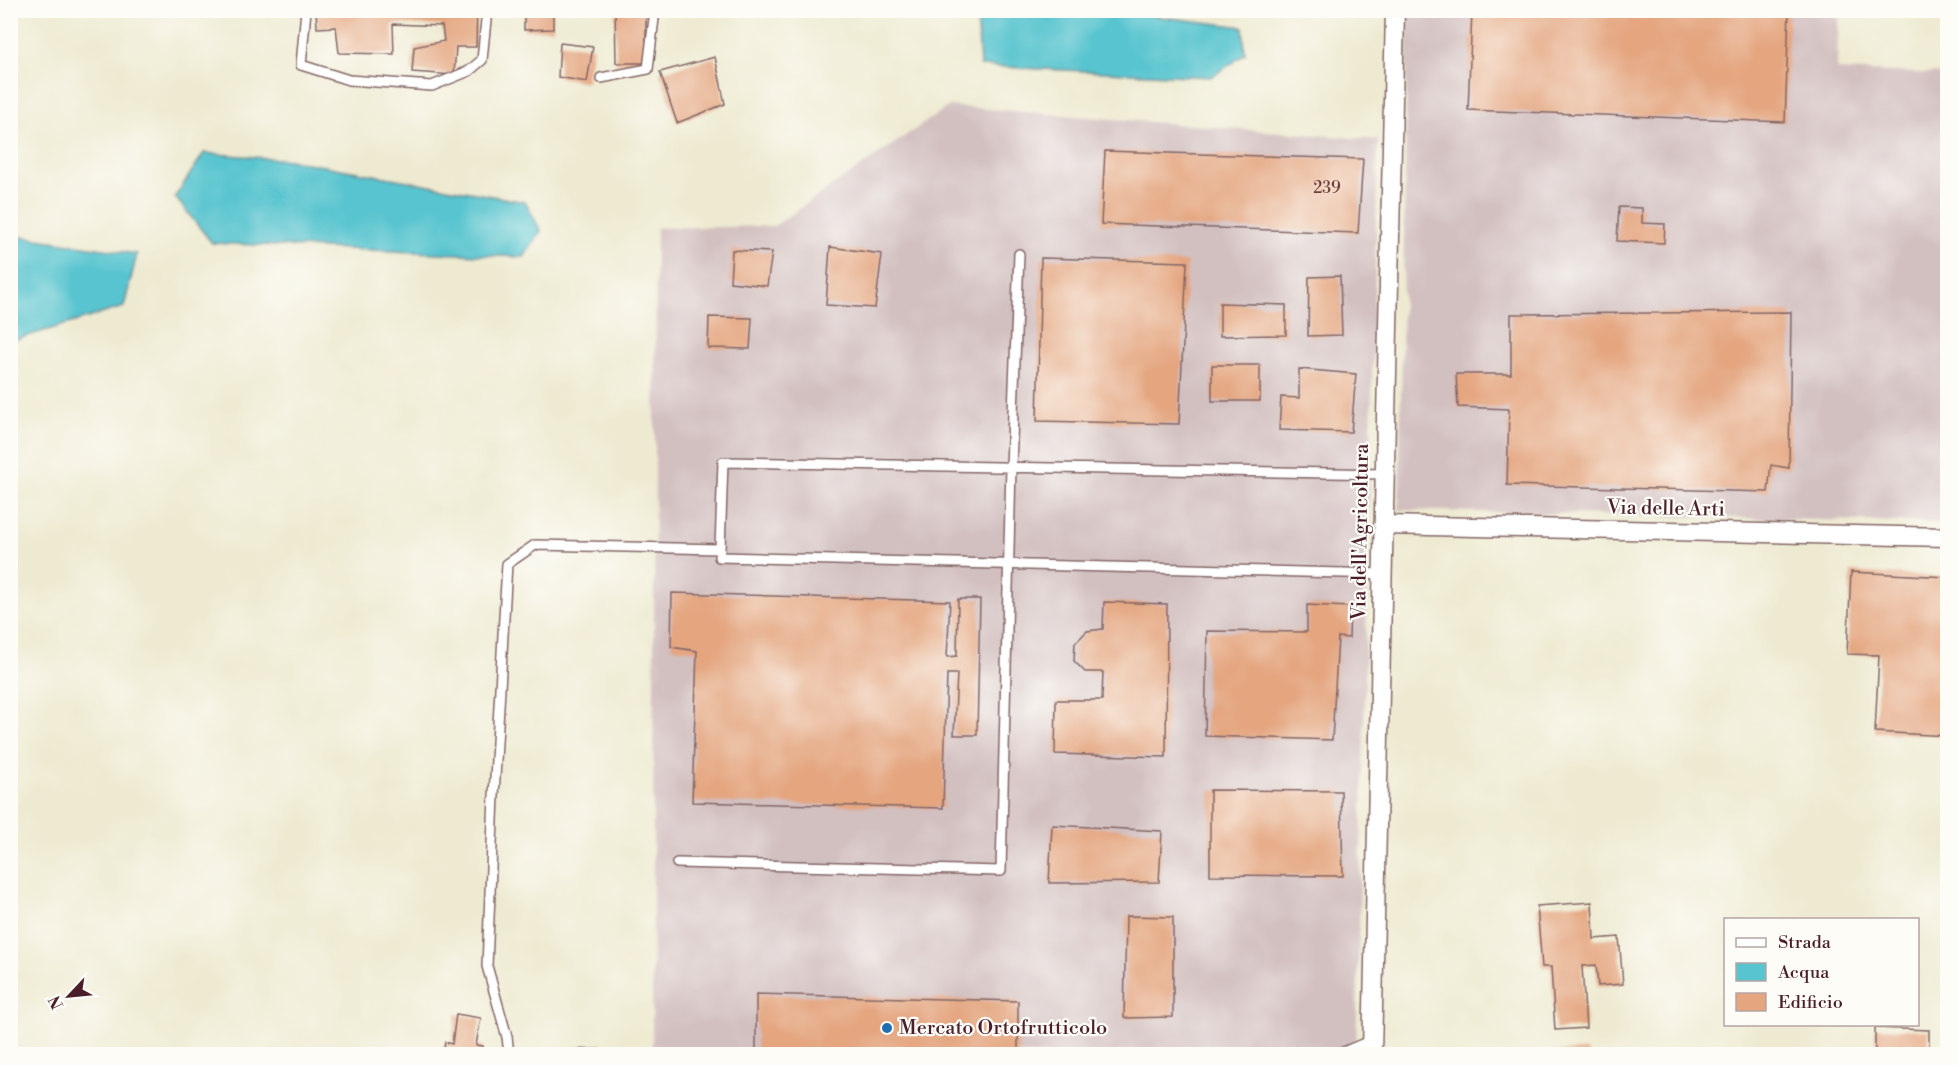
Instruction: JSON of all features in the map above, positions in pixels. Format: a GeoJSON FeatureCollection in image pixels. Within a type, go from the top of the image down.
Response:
{"type":"FeatureCollection","features":[{"type":"Feature","properties":{"kind":"street","name":"Via dell'Agricoltura"},"geometry":{"type":"LineString","coordinates":[[1372,1047],[1395,10]]}},
{"type":"Feature","properties":{"kind":"street","name":"Via delle Arti"},"geometry":{"type":"LineString","coordinates":[[1383,525],[1947,537]]}},
{"type":"Feature","properties":{"kind":"lane"},"geometry":{"type":"LineString","coordinates":[[306,10],[301,65],[349,80],[432,86],[469,71],[482,60],[487,10]]}},
{"type":"Feature","properties":{"kind":"lane"},"geometry":{"type":"LineString","coordinates":[[601,78],[648,69],[655,10]]}},
{"type":"Feature","properties":{"kind":"lane"},"geometry":{"type":"LineString","coordinates":[[677,863],[1001,871],[1019,254]]}},
{"type":"Feature","properties":{"kind":"lane"},"geometry":{"type":"LineString","coordinates":[[1383,574],[719,557],[723,462],[1385,474]]}},
{"type":"Feature","properties":{"kind":"lane"},"geometry":{"type":"LineString","coordinates":[[509,1054],[507,1037],[487,966],[507,564],[535,545],[720,549]]}},
{"type":"Feature","properties":{"kind":"lane"},"geometry":{"type":"LineString","coordinates":[[1339,1054],[1372,1047]]}},
{"type":"Feature","properties":{"kind":"shaded area"},"geometry":{"type":"Polygon","coordinates":[[[1408,11],[1839,11],[1837,70],[1947,74],[1947,523],[1399,510],[1408,11]]]}},
{"type":"Feature","properties":{"kind":"shaded area"},"geometry":{"type":"Polygon","coordinates":[[[949,106],[1378,140],[1356,1054],[652,1054],[656,228],[774,226],[949,106]]]}},
{"type":"Feature","properties":{"kind":"water"},"geometry":{"type":"Polygon","coordinates":[[[1114,11],[1243,27],[1245,54],[1211,77],[980,66],[977,13],[1114,11]]]}},
{"type":"Feature","properties":{"kind":"water"},"geometry":{"type":"Polygon","coordinates":[[[204,153],[290,160],[525,202],[541,231],[524,257],[212,243],[175,197],[204,153]]]}},
{"type":"Feature","properties":{"kind":"water"},"geometry":{"type":"Polygon","coordinates":[[[11,235],[137,254],[124,307],[11,341],[11,235]]]}},
{"type":"Feature","properties":{"kind":"building"},"geometry":{"type":"Polygon","coordinates":[[[316,10],[477,10],[476,47],[456,47],[454,75],[412,72],[414,47],[444,41],[442,26],[393,24],[394,54],[339,53],[336,27],[317,28],[316,10]]]}},
{"type":"Feature","properties":{"kind":"building"},"geometry":{"type":"Polygon","coordinates":[[[524,10],[553,10],[553,29],[524,30],[524,10]]]}},
{"type":"Feature","properties":{"kind":"building"},"geometry":{"type":"Polygon","coordinates":[[[615,10],[646,10],[646,63],[616,63],[615,10]]]}},
{"type":"Feature","properties":{"kind":"building"},"geometry":{"type":"Polygon","coordinates":[[[1472,10],[1789,10],[1785,122],[1468,110],[1472,10]]]}},
{"type":"Feature","properties":{"kind":"building"},"geometry":{"type":"Polygon","coordinates":[[[560,43],[593,47],[587,82],[558,77],[560,43]]]}},
{"type":"Feature","properties":{"kind":"building"},"geometry":{"type":"Polygon","coordinates":[[[715,57],[725,104],[677,123],[660,72],[715,57]]]}},
{"type":"Feature","properties":{"kind":"building"},"geometry":{"type":"Polygon","coordinates":[[[1105,151],[1363,159],[1358,233],[1101,224],[1105,151]]]}},
{"type":"Feature","properties":{"kind":"building"},"geometry":{"type":"Polygon","coordinates":[[[1619,207],[1642,208],[1642,223],[1665,224],[1664,243],[1617,241],[1619,207]]]}},
{"type":"Feature","properties":{"kind":"building"},"geometry":{"type":"Polygon","coordinates":[[[830,247],[882,254],[875,308],[826,305],[830,247]]]}},
{"type":"Feature","properties":{"kind":"building"},"geometry":{"type":"Polygon","coordinates":[[[732,250],[772,252],[767,286],[730,282],[732,250]]]}},
{"type":"Feature","properties":{"kind":"building"},"geometry":{"type":"Polygon","coordinates":[[[1041,258],[1187,262],[1179,424],[1037,421],[1041,258]]]}},
{"type":"Feature","properties":{"kind":"building"},"geometry":{"type":"Polygon","coordinates":[[[1340,276],[1342,335],[1308,336],[1309,277],[1340,276]]]}},
{"type":"Feature","properties":{"kind":"building"},"geometry":{"type":"Polygon","coordinates":[[[1220,303],[1286,305],[1286,335],[1220,336],[1220,303]]]}},
{"type":"Feature","properties":{"kind":"building"},"geometry":{"type":"Polygon","coordinates":[[[1791,312],[1789,468],[1771,465],[1768,492],[1507,485],[1509,409],[1458,407],[1456,374],[1511,374],[1511,314],[1791,312]]]}},
{"type":"Feature","properties":{"kind":"building"},"geometry":{"type":"Polygon","coordinates":[[[709,317],[752,318],[750,349],[708,348],[709,317]]]}},
{"type":"Feature","properties":{"kind":"building"},"geometry":{"type":"Polygon","coordinates":[[[1212,365],[1260,365],[1260,401],[1212,401],[1212,365]]]}},
{"type":"Feature","properties":{"kind":"building"},"geometry":{"type":"Polygon","coordinates":[[[1299,369],[1356,374],[1351,432],[1279,430],[1281,397],[1299,398],[1299,369]]]}},
{"type":"Feature","properties":{"kind":"building"},"geometry":{"type":"Polygon","coordinates":[[[1851,572],[1948,577],[1948,736],[1875,732],[1879,655],[1847,654],[1851,572]]]}},
{"type":"Feature","properties":{"kind":"building"},"geometry":{"type":"Polygon","coordinates":[[[672,593],[950,601],[947,657],[957,656],[958,599],[980,599],[977,735],[954,735],[957,674],[947,674],[943,808],[692,802],[697,651],[671,647],[672,593]]]}},
{"type":"Feature","properties":{"kind":"building"},"geometry":{"type":"Polygon","coordinates":[[[1104,602],[1167,604],[1166,757],[1055,754],[1056,700],[1102,700],[1103,672],[1085,672],[1074,661],[1075,643],[1087,631],[1103,629],[1104,602]]]}},
{"type":"Feature","properties":{"kind":"building"},"geometry":{"type":"Polygon","coordinates":[[[1307,605],[1350,607],[1349,638],[1338,637],[1332,740],[1205,736],[1207,631],[1307,632],[1307,605]]]}},
{"type":"Feature","properties":{"kind":"building"},"geometry":{"type":"Polygon","coordinates":[[[1210,790],[1341,791],[1343,876],[1210,875],[1210,790]]]}},
{"type":"Feature","properties":{"kind":"building"},"geometry":{"type":"Polygon","coordinates":[[[1052,825],[1162,831],[1159,882],[1049,883],[1052,825]]]}},
{"type":"Feature","properties":{"kind":"building"},"geometry":{"type":"Polygon","coordinates":[[[1592,902],[1594,939],[1619,937],[1623,984],[1598,986],[1596,965],[1582,966],[1586,1028],[1555,1030],[1551,967],[1542,967],[1537,906],[1592,902]]]}},
{"type":"Feature","properties":{"kind":"building"},"geometry":{"type":"Polygon","coordinates":[[[1126,916],[1173,917],[1173,1017],[1124,1018],[1126,916]]]}},
{"type":"Feature","properties":{"kind":"building","name":"Mercato Ortofrutticolo"},"geometry":{"type":"Polygon","coordinates":[[[756,994],[1018,1001],[1018,1054],[756,1054],[756,994]]]}},
{"type":"Feature","properties":{"kind":"building"},"geometry":{"type":"Polygon","coordinates":[[[456,1014],[481,1018],[476,1045],[483,1046],[482,1054],[443,1054],[445,1042],[452,1044],[456,1014]]]}},
{"type":"Feature","properties":{"kind":"building"},"geometry":{"type":"Polygon","coordinates":[[[1875,1028],[1929,1030],[1929,1054],[1875,1054],[1875,1028]]]}},
{"type":"Feature","properties":{"kind":"building"},"geometry":{"type":"Polygon","coordinates":[[[599,1049],[599,1054],[558,1054],[558,1050],[599,1049]]]}},
{"type":"Feature","properties":{"kind":"building"},"geometry":{"type":"Polygon","coordinates":[[[1588,1051],[1588,1054],[1554,1054],[1554,1052],[1588,1051]]]}},
{"type":"Feature","properties":{"kind":"place","name":"Mercato Ortofrutticolo"},"geometry":{"type":"Point","coordinates":[887,1028]}}]}
